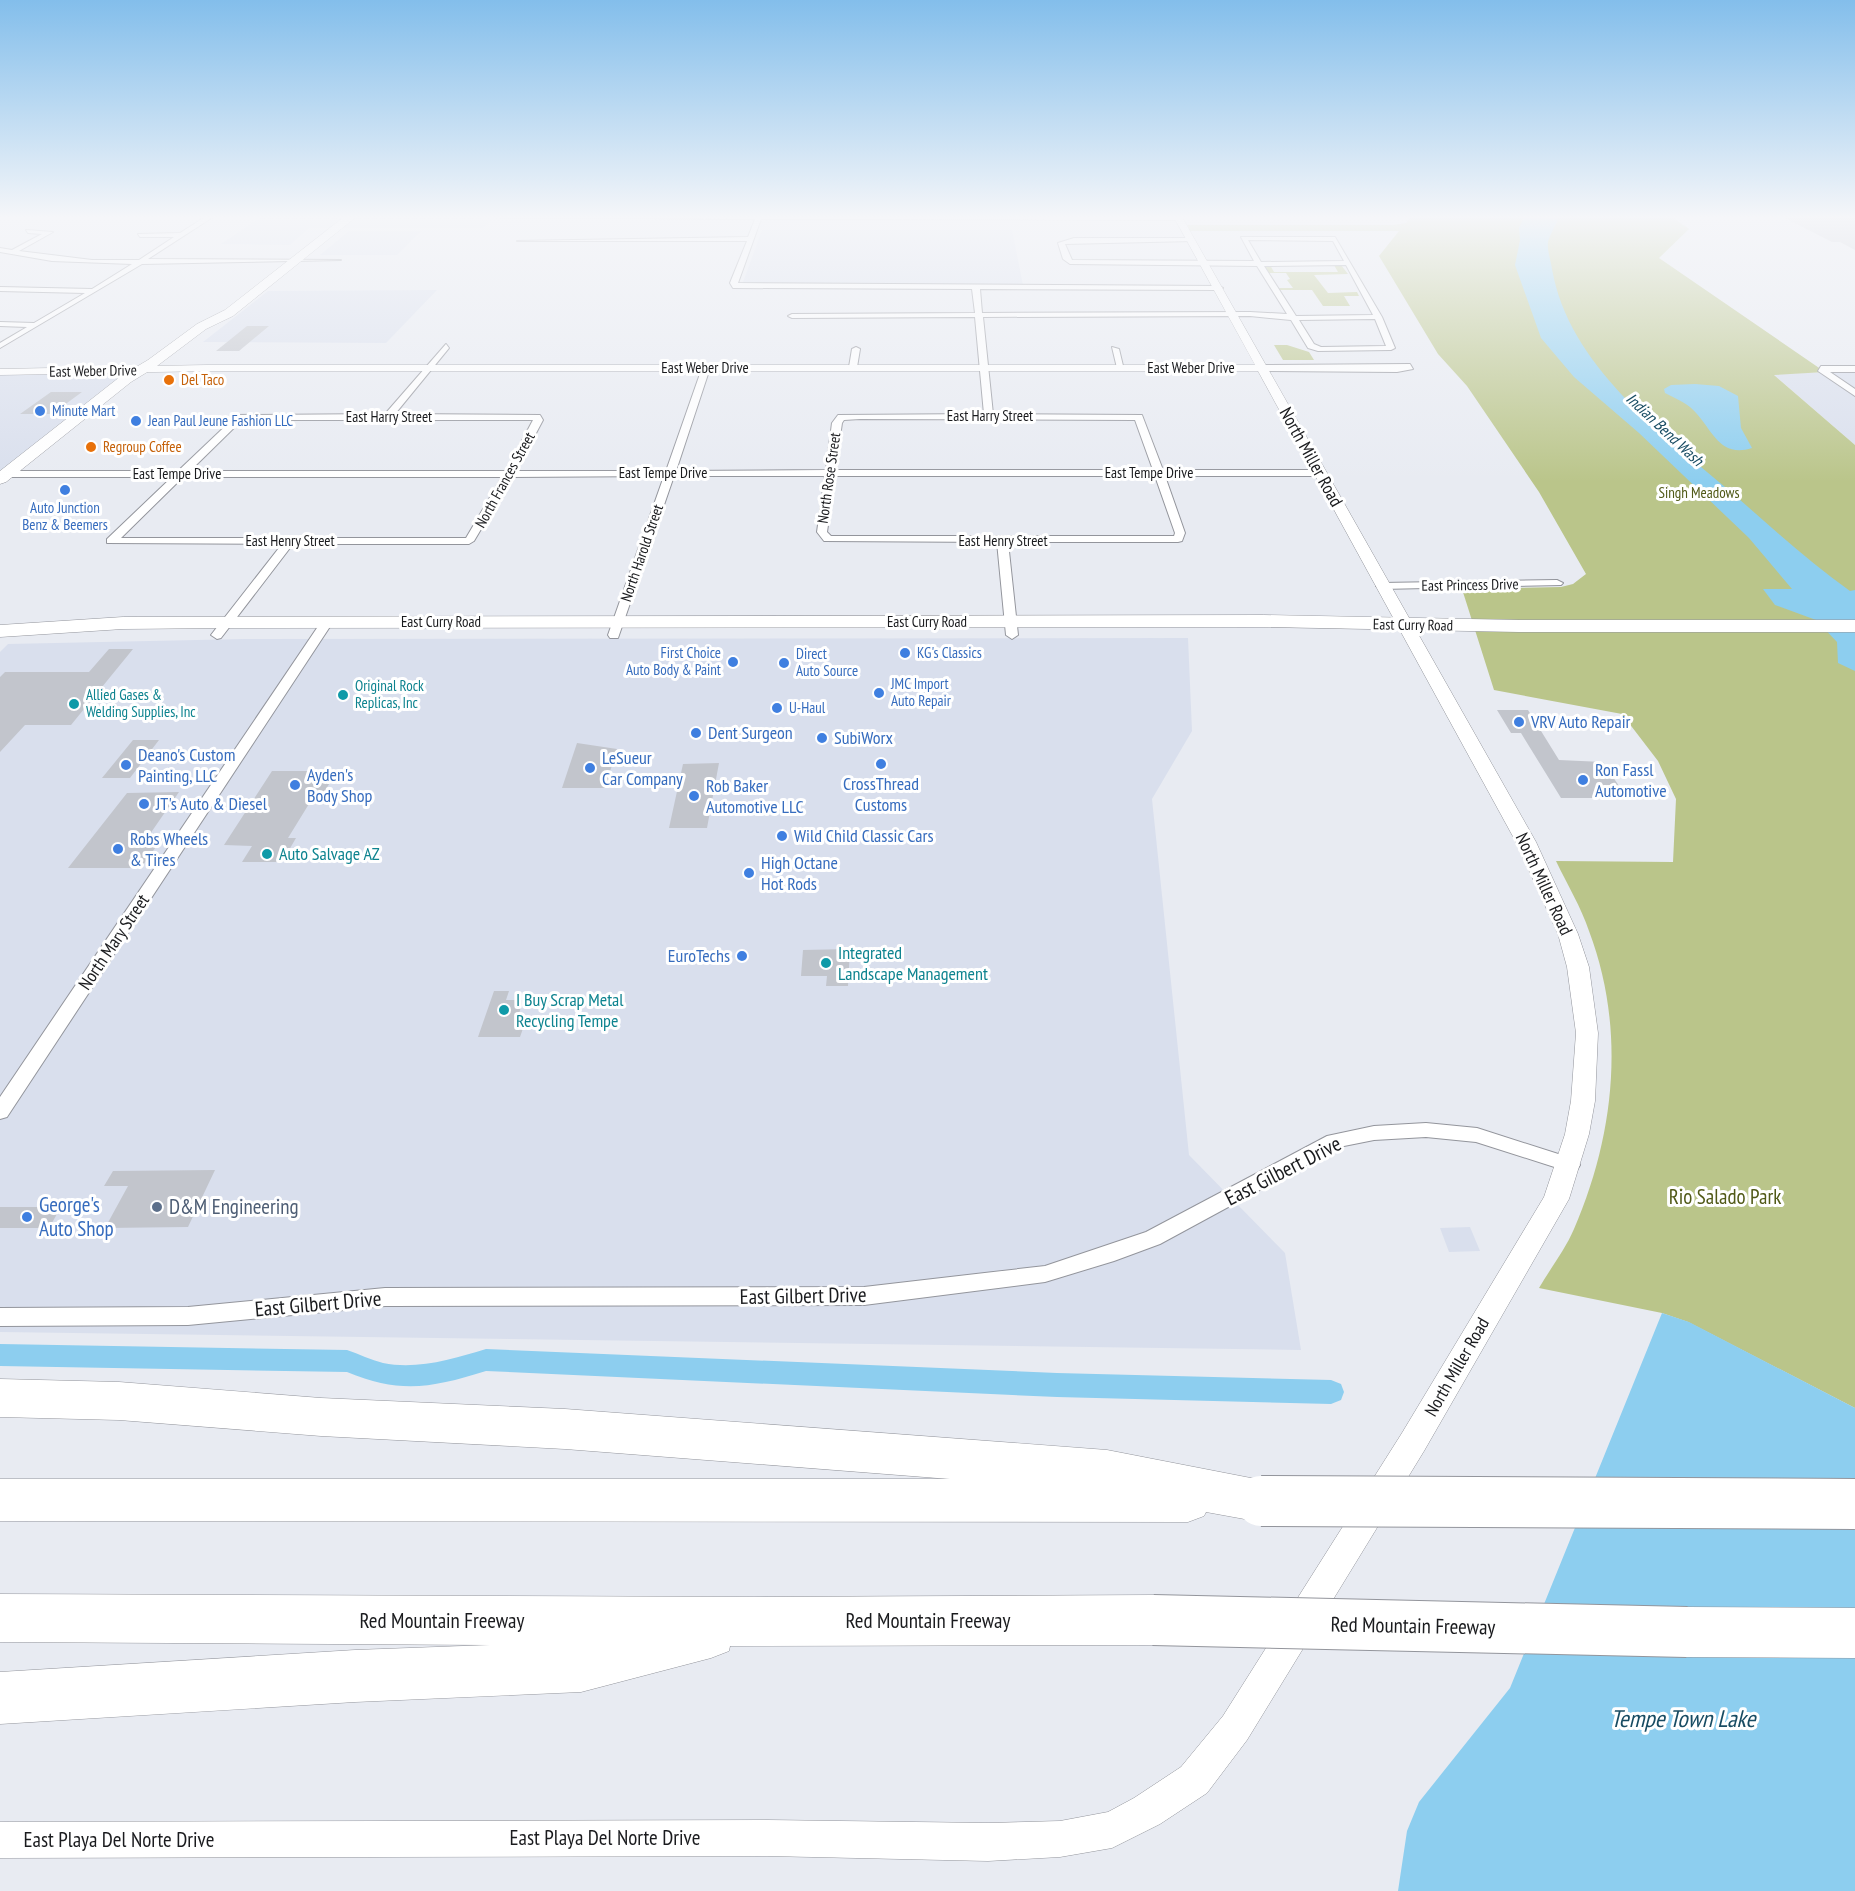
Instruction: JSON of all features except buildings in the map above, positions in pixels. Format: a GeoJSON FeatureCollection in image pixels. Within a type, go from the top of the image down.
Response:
{"type":"FeatureCollection","features":[{"type":"Feature","properties":{"kind":"highway"},"geometry":{"type":"LineString","coordinates":[[0,1398],[119,1401],[321,1417],[565,1429],[1107,1471],[1261,1501]]}},
{"type":"Feature","properties":{"kind":"highway"},"geometry":{"type":"LineString","coordinates":[[0,1500],[1855,1504]]}},
{"type":"Feature","properties":{"kind":"highway","name":"Red Mountain Freeway"},"geometry":{"type":"LineString","coordinates":[[0,1618],[754,1622],[1153,1620],[1688,1632],[1855,1633]]}},
{"type":"Feature","properties":{"kind":"highway"},"geometry":{"type":"LineString","coordinates":[[0,1698],[355,1676],[581,1666],[754,1622]]}},
{"type":"Feature","properties":{"kind":"main road"},"geometry":{"type":"LineString","coordinates":[[211,319],[211,313],[221,305]]}},
{"type":"Feature","properties":{"kind":"main road"},"geometry":{"type":"LineString","coordinates":[[3,477],[126,378],[145,370],[211,319],[229,313],[239,305]]}},
{"type":"Feature","properties":{"kind":"main road"},"geometry":{"type":"LineString","coordinates":[[8,494],[151,375],[145,370]]}},
{"type":"Feature","properties":{"kind":"main road"},"geometry":{"type":"LineString","coordinates":[[0,620],[123,623]]}},
{"type":"Feature","properties":{"kind":"main road","name":"East Curry Road"},"geometry":{"type":"LineString","coordinates":[[0,631],[123,623],[222,629],[1012,628],[1813,631],[1855,626]]}},
{"type":"Feature","properties":{"kind":"main road","name":"East Curry Road"},"geometry":{"type":"LineString","coordinates":[[0,643],[222,629]]}},
{"type":"Feature","properties":{"kind":"main road","name":"East Curry Road"},"geometry":{"type":"LineString","coordinates":[[1813,631],[1855,636]]}},
{"type":"Feature","properties":{"kind":"street"},"geometry":{"type":"LineString","coordinates":[[0,346],[68,305]]}},
{"type":"Feature","properties":{"kind":"street"},"geometry":{"type":"LineString","coordinates":[[978,305],[989,416]]}},
{"type":"Feature","properties":{"kind":"street","name":"North Miller Road"},"geometry":{"type":"LineString","coordinates":[[1194,1780],[1235,1728],[1413,1442],[1556,1199],[1570,1165],[1584,1110],[1589,1047],[1583,994],[1569,936],[1555,900],[1526,842],[1319,473],[1229,305]]}},
{"type":"Feature","properties":{"kind":"street"},"geometry":{"type":"LineString","coordinates":[[1285,305],[1314,348],[1391,348],[1371,305]]}},
{"type":"Feature","properties":{"kind":"street"},"geometry":{"type":"LineString","coordinates":[[792,316],[1378,317]]}},
{"type":"Feature","properties":{"kind":"street"},"geometry":{"type":"LineString","coordinates":[[0,324],[32,325]]}},
{"type":"Feature","properties":{"kind":"street"},"geometry":{"type":"LineString","coordinates":[[388,417],[446,346]]}},
{"type":"Feature","properties":{"kind":"street"},"geometry":{"type":"LineString","coordinates":[[853,367],[856,349]]}},
{"type":"Feature","properties":{"kind":"street"},"geometry":{"type":"LineString","coordinates":[[1115,349],[1121,368]]}},
{"type":"Feature","properties":{"kind":"street","name":"East Weber Drive"},"geometry":{"type":"LineString","coordinates":[[0,372],[428,368],[1388,369],[1410,367]]}},
{"type":"Feature","properties":{"kind":"street","name":"North Harold Street"},"geometry":{"type":"LineString","coordinates":[[616,629],[706,368]]}},
{"type":"Feature","properties":{"kind":"street"},"geometry":{"type":"LineString","coordinates":[[1855,369],[1821,369],[1855,393]]}},
{"type":"Feature","properties":{"kind":"street","name":"East Harry Street"},"geometry":{"type":"LineString","coordinates":[[179,474],[240,417],[537,417]]}},
{"type":"Feature","properties":{"kind":"street","name":"North Frances Street"},"geometry":{"type":"LineString","coordinates":[[469,541],[509,474],[537,417]]}},
{"type":"Feature","properties":{"kind":"street","name":"East Harry Street"},"geometry":{"type":"LineString","coordinates":[[841,417],[1139,417],[1160,473]]}},
{"type":"Feature","properties":{"kind":"street","name":"North Rose Street"},"geometry":{"type":"LineString","coordinates":[[828,539],[822,532],[837,423],[841,417]]}},
{"type":"Feature","properties":{"kind":"street","name":"East Henry Street"},"geometry":{"type":"LineString","coordinates":[[828,539],[1002,541],[1178,539],[1180,533],[1160,473]]}},
{"type":"Feature","properties":{"kind":"street","name":"East Tempe Drive"},"geometry":{"type":"LineString","coordinates":[[3,477],[30,474],[1319,473]]}},
{"type":"Feature","properties":{"kind":"street","name":"East Henry Street"},"geometry":{"type":"LineString","coordinates":[[179,474],[111,541],[469,541]]}},
{"type":"Feature","properties":{"kind":"street"},"geometry":{"type":"LineString","coordinates":[[222,629],[290,541]]}},
{"type":"Feature","properties":{"kind":"street"},"geometry":{"type":"LineString","coordinates":[[1002,541],[1012,628]]}},
{"type":"Feature","properties":{"kind":"street","name":"East Princess Drive"},"geometry":{"type":"LineString","coordinates":[[1382,586],[1557,583]]}},
{"type":"Feature","properties":{"kind":"street","name":"North Mary Street"},"geometry":{"type":"LineString","coordinates":[[0,1112],[323,629]]}},
{"type":"Feature","properties":{"kind":"street","name":"East Gilbert Drive"},"geometry":{"type":"LineString","coordinates":[[0,1317],[188,1316],[385,1297],[864,1296],[1045,1274],[1114,1253],[1152,1238],[1334,1142],[1374,1132],[1426,1130],[1477,1135],[1570,1165]]}},
{"type":"Feature","properties":{"kind":"street","name":"East Playa Del Norte Drive"},"geometry":{"type":"LineString","coordinates":[[0,1840],[768,1838],[988,1842],[1060,1839],[1112,1830],[1147,1811],[1194,1780]]}},
{"type":"Feature","properties":{"kind":"shaded area"},"geometry":{"type":"Polygon","coordinates":[[[250,305],[422,305],[386,343],[203,342],[250,305]]]}},
{"type":"Feature","properties":{"kind":"shaded area"},"geometry":{"type":"Polygon","coordinates":[[[145,370],[0,479],[0,372],[145,370]]]}},
{"type":"Feature","properties":{"kind":"shaded area"},"geometry":{"type":"Polygon","coordinates":[[[1840,372],[1855,372],[1855,445],[1773,374],[1840,372]]]}},
{"type":"Feature","properties":{"kind":"shaded area"},"geometry":{"type":"Polygon","coordinates":[[[1188,638],[1192,731],[1152,799],[1189,1155],[1285,1253],[1301,1350],[0,1332],[0,652],[8,644],[244,639],[1188,638]]]}},
{"type":"Feature","properties":{"kind":"shaded area"},"geometry":{"type":"Polygon","coordinates":[[[1470,1227],[1480,1251],[1449,1252],[1440,1228],[1470,1227]]]}},
{"type":"Feature","properties":{"kind":"green space","name":"Rio Salado Park"},"geometry":{"type":"Polygon","coordinates":[[[1409,305],[1728,305],[1825,372],[1774,375],[1855,445],[1855,1408],[1688,1322],[1662,1313],[1539,1288],[1570,1237],[1588,1193],[1607,1119],[1611,1081],[1608,1006],[1601,968],[1586,922],[1556,861],[1673,862],[1676,799],[1658,761],[1622,714],[1494,690],[1462,589],[1561,587],[1573,584],[1586,574],[1539,492],[1467,386],[1438,354],[1409,305]]]}},
{"type":"Feature","properties":{"kind":"green space"},"geometry":{"type":"Polygon","coordinates":[[[1274,345],[1287,345],[1309,352],[1314,360],[1283,360],[1274,345]]]}},
{"type":"Feature","properties":{"kind":"water"},"geometry":{"type":"Polygon","coordinates":[[[1529,305],[1563,305],[1577,336],[1598,366],[1648,421],[1834,580],[1850,591],[1855,590],[1855,671],[1838,663],[1837,642],[1816,620],[1775,605],[1763,589],[1792,589],[1749,538],[1639,433],[1574,377],[1541,338],[1529,305]]]}},
{"type":"Feature","properties":{"kind":"water"},"geometry":{"type":"Polygon","coordinates":[[[1671,385],[1719,386],[1738,396],[1741,428],[1752,448],[1733,449],[1719,442],[1694,410],[1665,393],[1664,389],[1671,385]]]}},
{"type":"Feature","properties":{"kind":"water","name":"Tempe Town Lake"},"geometry":{"type":"Polygon","coordinates":[[[1662,1313],[1689,1322],[1855,1408],[1855,1891],[1398,1891],[1407,1831],[1419,1802],[1510,1688],[1662,1313]]]}},
{"type":"Feature","properties":{"kind":"waterway"},"geometry":{"type":"LineString","coordinates":[[0,1355],[347,1361],[379,1373],[396,1376],[435,1373],[486,1360],[1057,1385],[1331,1392]]}},
{"type":"Feature","properties":{"kind":"place","name":"Del Taco"},"geometry":{"type":"Point","coordinates":[169,380]}},
{"type":"Feature","properties":{"kind":"place","name":"Minute Mart"},"geometry":{"type":"Point","coordinates":[40,411]}},
{"type":"Feature","properties":{"kind":"place","name":"Jean Paul Jeune Fashion LLC"},"geometry":{"type":"Point","coordinates":[136,421]}},
{"type":"Feature","properties":{"kind":"place","name":"Regroup Coffee"},"geometry":{"type":"Point","coordinates":[91,447]}},
{"type":"Feature","properties":{"kind":"place","name":"Auto Junction Benz & Beemers"},"geometry":{"type":"Point","coordinates":[65,490]}},
{"type":"Feature","properties":{"kind":"place","name":"KG's Classics"},"geometry":{"type":"Point","coordinates":[905,653]}},
{"type":"Feature","properties":{"kind":"place","name":"First Choice Auto Body & Paint"},"geometry":{"type":"Point","coordinates":[733,662]}},
{"type":"Feature","properties":{"kind":"place","name":"Direct Auto Source"},"geometry":{"type":"Point","coordinates":[784,663]}},
{"type":"Feature","properties":{"kind":"place","name":"JMC Import Auto Repair"},"geometry":{"type":"Point","coordinates":[879,693]}},
{"type":"Feature","properties":{"kind":"place","name":"Original Rock Replicas, Inc"},"geometry":{"type":"Point","coordinates":[343,695]}},
{"type":"Feature","properties":{"kind":"place","name":"Allied Gases & Welding Supplies, Inc"},"geometry":{"type":"Point","coordinates":[74,704]}},
{"type":"Feature","properties":{"kind":"place","name":"U-Haul"},"geometry":{"type":"Point","coordinates":[777,708]}},
{"type":"Feature","properties":{"kind":"place","name":"VRV Auto Repair"},"geometry":{"type":"Point","coordinates":[1519,722]}},
{"type":"Feature","properties":{"kind":"place","name":"Dent Surgeon"},"geometry":{"type":"Point","coordinates":[696,733]}},
{"type":"Feature","properties":{"kind":"place","name":"SubiWorx"},"geometry":{"type":"Point","coordinates":[822,738]}},
{"type":"Feature","properties":{"kind":"place","name":"CrossThread Customs"},"geometry":{"type":"Point","coordinates":[881,764]}},
{"type":"Feature","properties":{"kind":"place","name":"Deano's Custom Painting, LLC"},"geometry":{"type":"Point","coordinates":[126,765]}},
{"type":"Feature","properties":{"kind":"place","name":"LeSueur Car Company"},"geometry":{"type":"Point","coordinates":[590,768]}},
{"type":"Feature","properties":{"kind":"place","name":"Ron Fassl Automotive"},"geometry":{"type":"Point","coordinates":[1583,780]}},
{"type":"Feature","properties":{"kind":"place","name":"Ayden's Body Shop"},"geometry":{"type":"Point","coordinates":[295,785]}},
{"type":"Feature","properties":{"kind":"place","name":"Rob Baker Automotive LLC"},"geometry":{"type":"Point","coordinates":[694,796]}},
{"type":"Feature","properties":{"kind":"place","name":"JT's Auto & Diesel"},"geometry":{"type":"Point","coordinates":[144,804]}},
{"type":"Feature","properties":{"kind":"place","name":"Wild Child Classic Cars"},"geometry":{"type":"Point","coordinates":[782,836]}},
{"type":"Feature","properties":{"kind":"place","name":"Robs Wheels & Tires"},"geometry":{"type":"Point","coordinates":[118,849]}},
{"type":"Feature","properties":{"kind":"place","name":"Auto Salvage AZ"},"geometry":{"type":"Point","coordinates":[267,854]}},
{"type":"Feature","properties":{"kind":"place","name":"High Octane Hot Rods"},"geometry":{"type":"Point","coordinates":[749,873]}},
{"type":"Feature","properties":{"kind":"place","name":"EuroTechs"},"geometry":{"type":"Point","coordinates":[742,956]}},
{"type":"Feature","properties":{"kind":"place","name":"Integrated Landscape Management"},"geometry":{"type":"Point","coordinates":[826,963]}},
{"type":"Feature","properties":{"kind":"place","name":"I Buy Scrap Metal Recycling Tempe"},"geometry":{"type":"Point","coordinates":[504,1010]}},
{"type":"Feature","properties":{"kind":"place","name":"D&M Engineering"},"geometry":{"type":"Point","coordinates":[157,1207]}},
{"type":"Feature","properties":{"kind":"place","name":"George's Auto Shop"},"geometry":{"type":"Point","coordinates":[27,1217]}},
{"type":"Feature","properties":{"kind":"water label","name":"Indian Bend Wash"},"geometry":{"type":"Point","coordinates":[1665,429]}},
{"type":"Feature","properties":{"kind":"park label","name":"Singh Meadows"},"geometry":{"type":"Point","coordinates":[1699,493]}}]}
